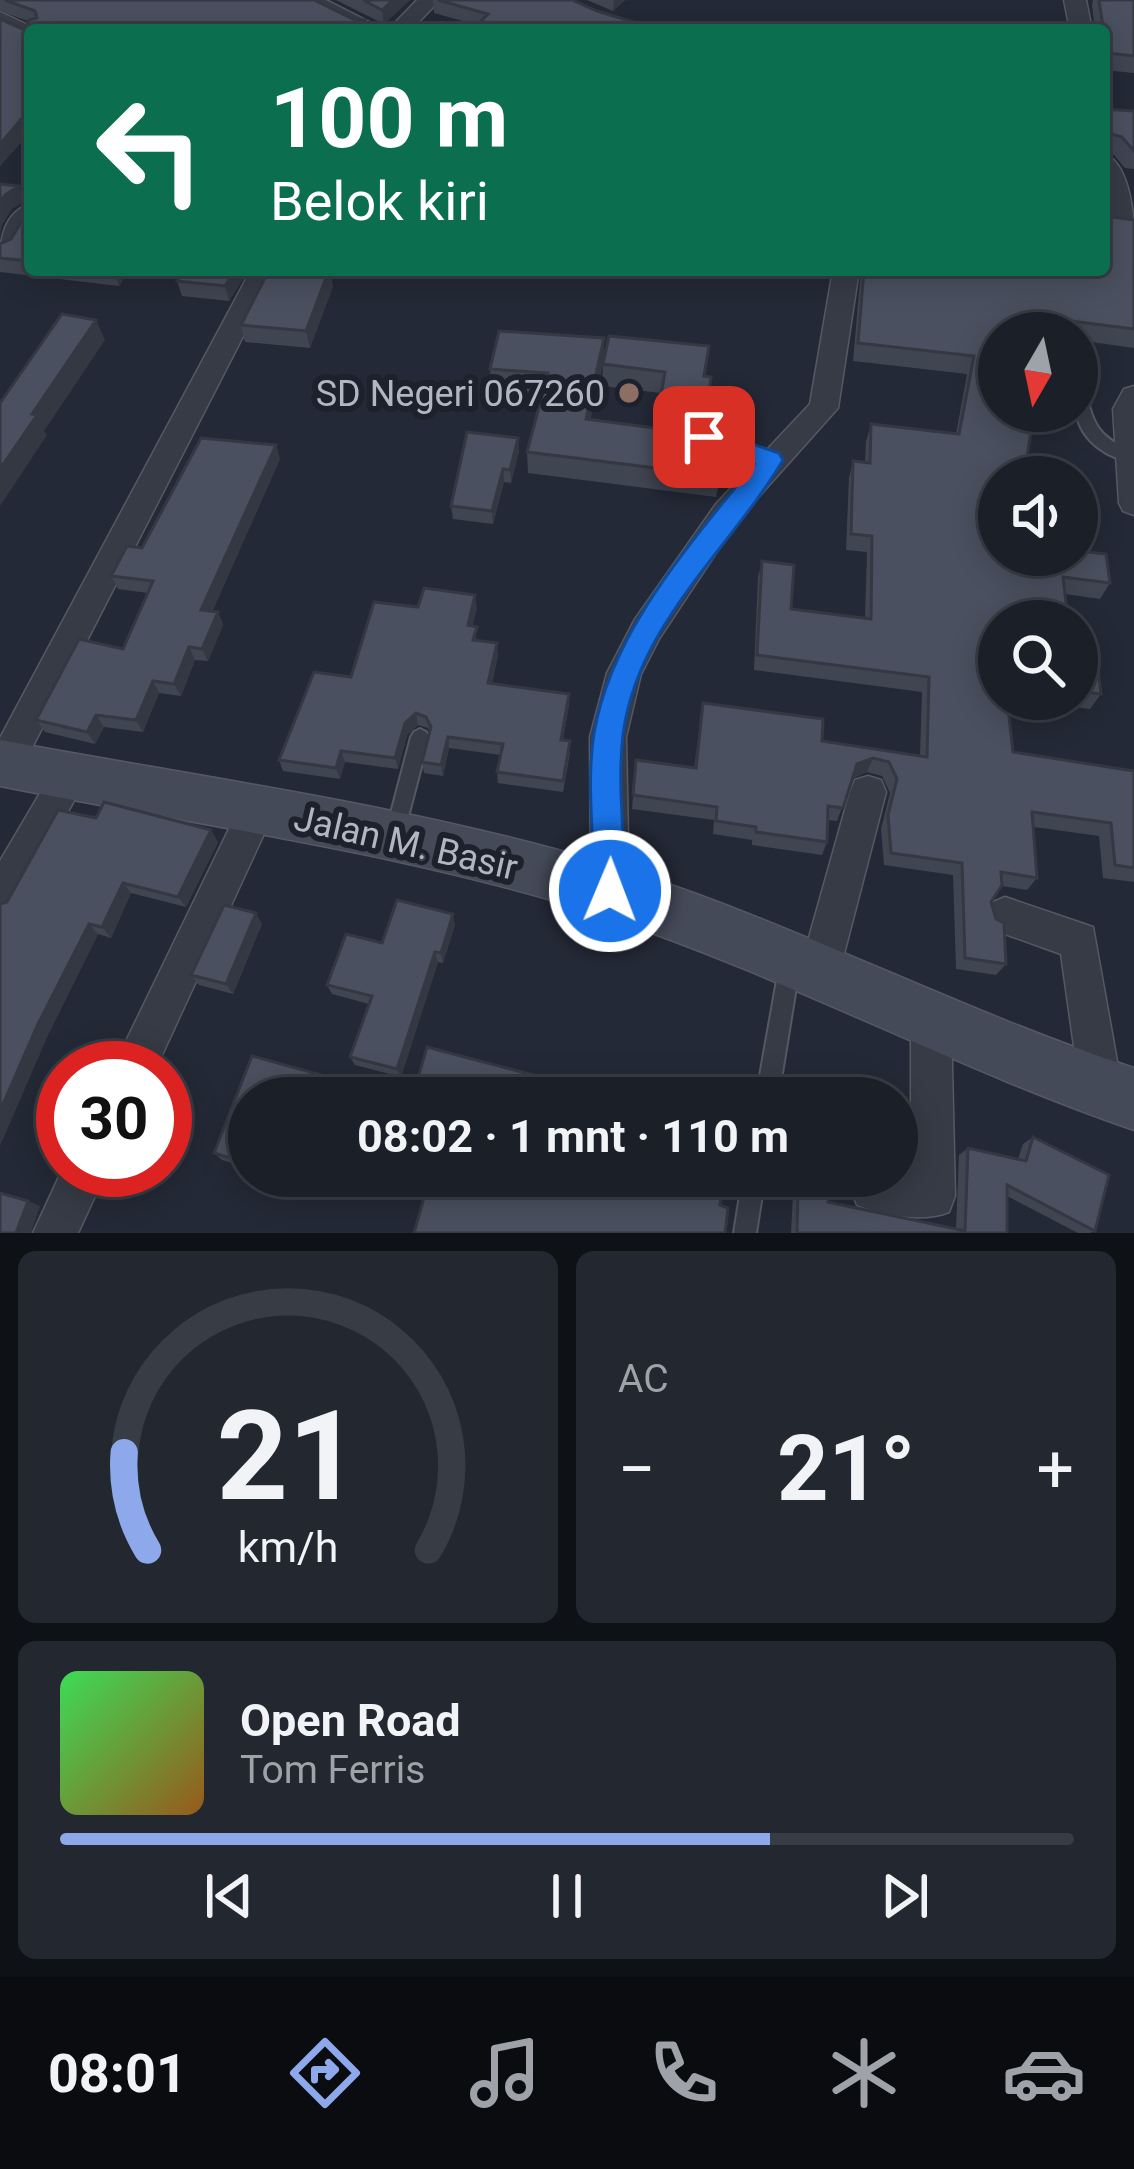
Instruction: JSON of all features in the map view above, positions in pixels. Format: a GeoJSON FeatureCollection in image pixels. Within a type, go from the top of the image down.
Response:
{"type":"FeatureCollection","features":[{"type":"Feature","properties":{"kind":"main road","name":"Jalan M. Basir"},"geometry":{"type":"LineString","coordinates":[[3,764],[394,833],[610,891],[1117,1094]]}},
{"type":"Feature","properties":{"kind":"street"},"geometry":{"type":"LineString","coordinates":[[309,0],[361,24]]}},
{"type":"Feature","properties":{"kind":"street"},"geometry":{"type":"LineString","coordinates":[[405,24],[429,0]]}},
{"type":"Feature","properties":{"kind":"street"},"geometry":{"type":"LineString","coordinates":[[1110,183],[1122,228]]}},
{"type":"Feature","properties":{"kind":"street"},"geometry":{"type":"LineString","coordinates":[[0,252],[24,220]]}},
{"type":"Feature","properties":{"kind":"street"},"geometry":{"type":"LineString","coordinates":[[3,764],[261,276]]}},
{"type":"Feature","properties":{"kind":"street"},"geometry":{"type":"LineString","coordinates":[[610,891],[608,737],[623,673],[685,571],[771,460],[824,408],[845,276]]}},
{"type":"Feature","properties":{"kind":"street"},"geometry":{"type":"LineString","coordinates":[[1134,396],[1127,409],[1134,503]]}},
{"type":"Feature","properties":{"kind":"street"},"geometry":{"type":"LineString","coordinates":[[0,897],[69,777]]}},
{"type":"Feature","properties":{"kind":"street"},"geometry":{"type":"LineString","coordinates":[[805,967],[868,792]]}},
{"type":"Feature","properties":{"kind":"street"},"geometry":{"type":"LineString","coordinates":[[147,1041],[257,810]]}},
{"type":"Feature","properties":{"kind":"street"},"geometry":{"type":"LineString","coordinates":[[1005,916],[1079,941],[1117,1094]]}},
{"type":"Feature","properties":{"kind":"street"},"geometry":{"type":"LineString","coordinates":[[918,1194],[933,1196],[931,1022]]}},
{"type":"Feature","properties":{"kind":"street"},"geometry":{"type":"LineString","coordinates":[[55,1233],[73,1197]]}},
{"type":"Feature","properties":{"kind":"lane"},"geometry":{"type":"LineString","coordinates":[[1091,432],[1101,446],[1128,456]]}},
{"type":"Feature","properties":{"kind":"lane"},"geometry":{"type":"LineString","coordinates":[[704,437],[771,460]]}},
{"type":"Feature","properties":{"kind":"lane"},"geometry":{"type":"LineString","coordinates":[[394,833],[420,737]]}},
{"type":"Feature","properties":{"kind":"lane"},"geometry":{"type":"LineString","coordinates":[[773,1077],[805,967]]}},
{"type":"Feature","properties":{"kind":"lane"},"geometry":{"type":"LineString","coordinates":[[745,1233],[751,1197]]}},
{"type":"Feature","properties":{"kind":"building"},"geometry":{"type":"Polygon","coordinates":[[[5,0],[314,0],[364,20],[357,24],[27,24],[37,18],[35,11],[5,0]]]}},
{"type":"Feature","properties":{"kind":"building"},"geometry":{"type":"Polygon","coordinates":[[[363,0],[393,0],[382,10],[363,0]]]}},
{"type":"Feature","properties":{"kind":"building"},"geometry":{"type":"Polygon","coordinates":[[[438,0],[572,0],[640,24],[478,24],[488,14],[438,0]]]}},
{"type":"Feature","properties":{"kind":"building"},"geometry":{"type":"Polygon","coordinates":[[[1099,0],[1134,0],[1134,56],[1110,53],[1110,24],[1103,24],[1099,0]]]}},
{"type":"Feature","properties":{"kind":"building"},"geometry":{"type":"Polygon","coordinates":[[[0,19],[24,30],[24,117],[0,144],[0,19]]]}},
{"type":"Feature","properties":{"kind":"building"},"geometry":{"type":"Polygon","coordinates":[[[1110,109],[1134,111],[1134,151],[1122,137],[1110,134],[1110,109]]]}},
{"type":"Feature","properties":{"kind":"building"},"geometry":{"type":"Polygon","coordinates":[[[0,184],[19,186],[0,202],[0,184]]]}},
{"type":"Feature","properties":{"kind":"building"},"geometry":{"type":"Polygon","coordinates":[[[1110,206],[1112,217],[1134,220],[1134,329],[1098,324],[1098,312],[978,312],[978,432],[1031,432],[1027,456],[978,456],[978,576],[1098,576],[1098,553],[1106,554],[1110,583],[1063,577],[1066,600],[978,600],[978,720],[1009,720],[1013,752],[1134,771],[1134,868],[1115,865],[1111,823],[1032,812],[1037,878],[1001,872],[1002,885],[991,902],[996,919],[1004,923],[1006,964],[965,958],[962,863],[891,853],[888,815],[897,779],[889,762],[873,758],[857,764],[843,808],[828,806],[827,842],[716,821],[717,807],[633,795],[636,760],[696,768],[703,703],[823,719],[822,741],[927,757],[929,677],[757,655],[762,561],[794,565],[791,609],[871,619],[872,536],[851,534],[853,461],[870,463],[871,424],[959,434],[974,356],[858,343],[864,276],[1110,276],[1110,206]]]}},
{"type":"Feature","properties":{"kind":"building"},"geometry":{"type":"Polygon","coordinates":[[[24,218],[24,260],[0,258],[0,244],[11,239],[24,218]]]}},
{"type":"Feature","properties":{"kind":"building"},"geometry":{"type":"Polygon","coordinates":[[[180,276],[231,276],[225,286],[177,281],[180,276]]]}},
{"type":"Feature","properties":{"kind":"building"},"geometry":{"type":"Polygon","coordinates":[[[266,276],[327,276],[306,331],[241,325],[266,276]]]}},
{"type":"Feature","properties":{"kind":"building"},"geometry":{"type":"Polygon","coordinates":[[[62,314],[96,320],[0,469],[0,403],[62,314]]]}},
{"type":"Feature","properties":{"kind":"building","name":"SD Negeri 067260"},"geometry":{"type":"Polygon","coordinates":[[[499,331],[604,338],[586,419],[655,428],[665,372],[603,364],[609,336],[709,346],[704,376],[711,377],[707,407],[696,418],[704,425],[703,434],[729,437],[720,476],[527,452],[548,373],[490,369],[499,331]]]}},
{"type":"Feature","properties":{"kind":"building"},"geometry":{"type":"Polygon","coordinates":[[[467,432],[518,438],[510,470],[503,469],[492,511],[451,506],[467,432]]]}},
{"type":"Feature","properties":{"kind":"building"},"geometry":{"type":"Polygon","coordinates":[[[201,438],[276,445],[201,610],[218,612],[202,649],[189,647],[174,684],[153,681],[136,720],[96,715],[87,732],[36,720],[79,639],[123,649],[153,581],[111,576],[127,546],[142,548],[201,438]]]}},
{"type":"Feature","properties":{"kind":"building"},"geometry":{"type":"Polygon","coordinates":[[[424,588],[475,595],[468,625],[477,627],[473,640],[497,643],[488,683],[569,694],[561,740],[570,741],[563,781],[497,772],[503,744],[448,737],[441,765],[422,762],[431,727],[426,717],[416,713],[405,723],[395,758],[341,751],[336,768],[279,760],[314,672],[351,677],[374,602],[418,607],[424,588]]]}},
{"type":"Feature","properties":{"kind":"building"},"geometry":{"type":"Polygon","coordinates":[[[104,802],[211,830],[178,897],[123,883],[102,927],[89,924],[0,1111],[0,904],[7,902],[58,810],[96,818],[104,802]]]}},
{"type":"Feature","properties":{"kind":"building"},"geometry":{"type":"Polygon","coordinates":[[[397,900],[453,914],[441,953],[435,952],[397,1069],[350,1057],[372,996],[327,985],[346,934],[382,943],[397,900]]]}},
{"type":"Feature","properties":{"kind":"building"},"geometry":{"type":"Polygon","coordinates":[[[224,905],[256,913],[226,984],[191,975],[224,905]]]}},
{"type":"Feature","properties":{"kind":"building"},"geometry":{"type":"Polygon","coordinates":[[[427,1047],[541,1077],[418,1077],[427,1047]]]}},
{"type":"Feature","properties":{"kind":"building"},"geometry":{"type":"Polygon","coordinates":[[[252,1056],[325,1076],[325,1077],[244,1077],[252,1056]]]}},
{"type":"Feature","properties":{"kind":"building"},"geometry":{"type":"Polygon","coordinates":[[[228,1117],[228,1157],[214,1153],[228,1117]]]}},
{"type":"Feature","properties":{"kind":"building"},"geometry":{"type":"Polygon","coordinates":[[[1033,1137],[1109,1175],[1095,1231],[1007,1185],[1007,1233],[797,1233],[798,1197],[829,1197],[828,1202],[965,1231],[968,1148],[1026,1161],[1033,1137]]]}},
{"type":"Feature","properties":{"kind":"building"},"geometry":{"type":"Polygon","coordinates":[[[0,1193],[28,1201],[16,1233],[0,1233],[0,1193]]]}},
{"type":"Feature","properties":{"kind":"building"},"geometry":{"type":"Polygon","coordinates":[[[424,1197],[721,1197],[720,1205],[728,1208],[725,1233],[414,1233],[424,1197]]]}},
{"type":"Feature","properties":{"kind":"place","name":"SD Negeri 067260"},"geometry":{"type":"Point","coordinates":[629,393]}},
{"type":"Feature","properties":{"kind":"route"},"geometry":{"type":"LineString","coordinates":[[610,891],[608,737],[623,673],[685,571],[771,460],[704,437]]}}]}
